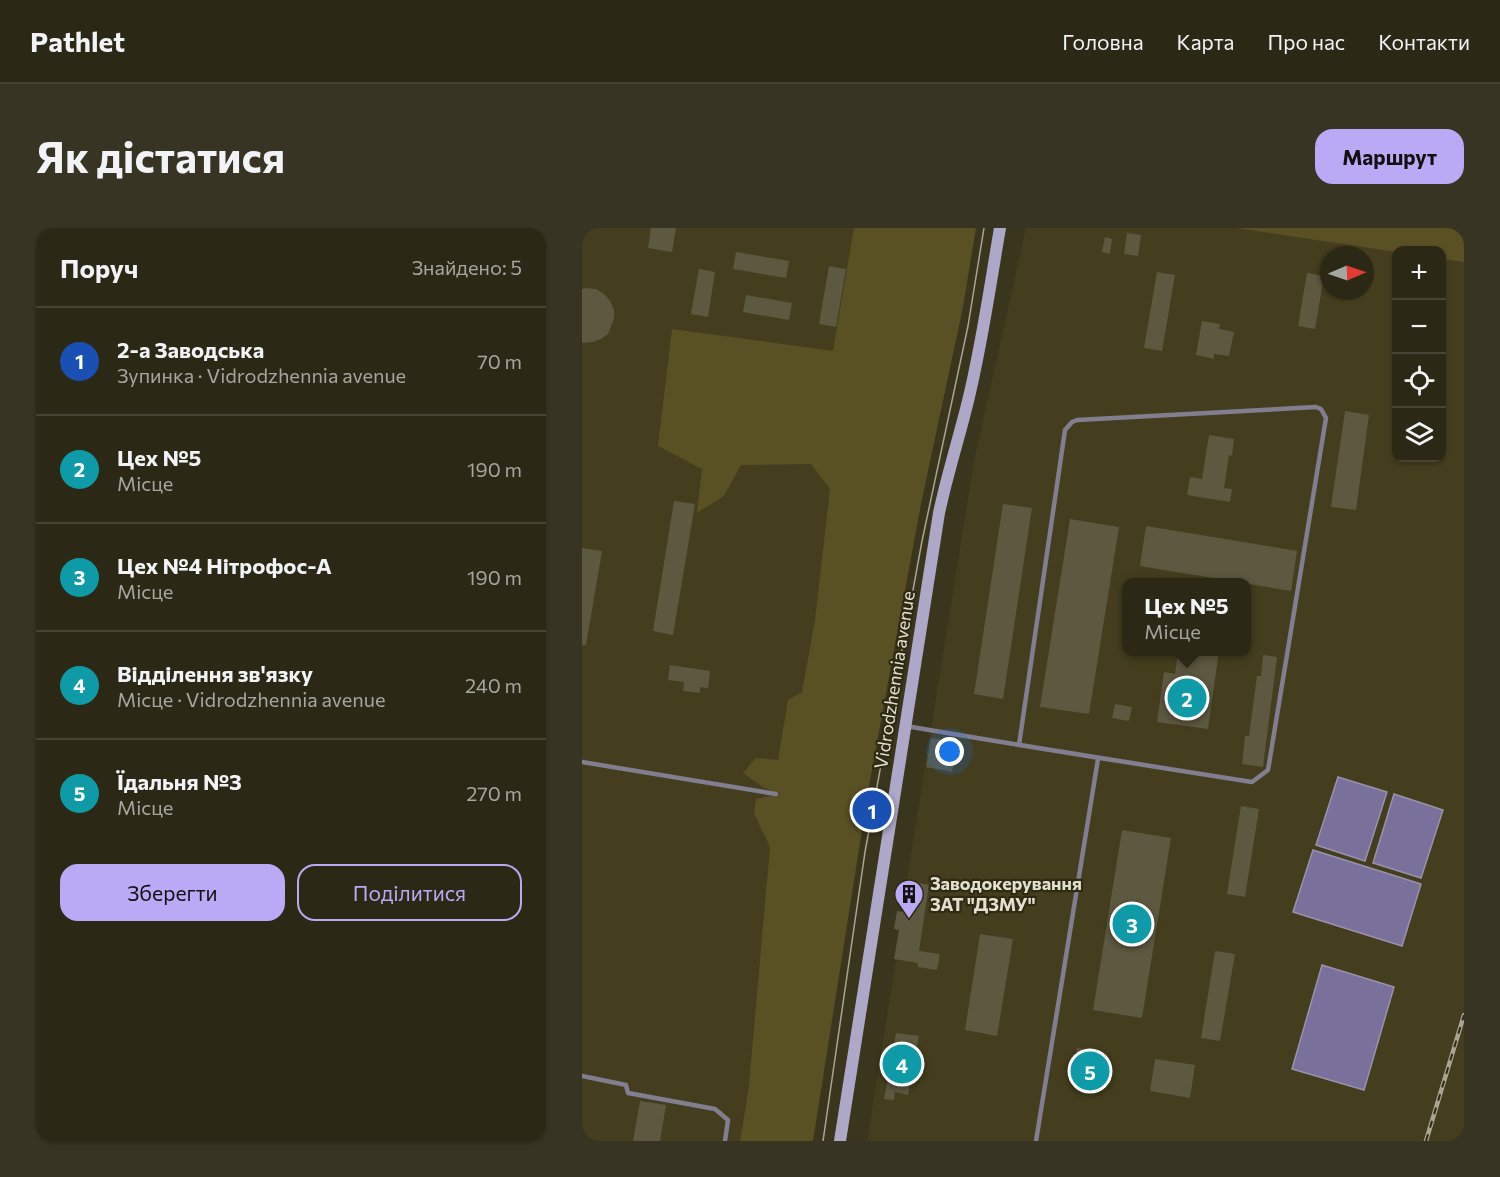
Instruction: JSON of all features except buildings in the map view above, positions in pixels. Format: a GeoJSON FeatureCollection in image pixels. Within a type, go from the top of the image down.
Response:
{"type":"FeatureCollection","features":[{"type":"Feature","properties":{"kind":"street","name":"Vidrodzhennia avenue"},"geometry":{"type":"LineString","coordinates":[[840,1141],[939,513],[968,400],[987,311],[1000,228]]}},
{"type":"Feature","properties":{"kind":"lane"},"geometry":{"type":"LineString","coordinates":[[906,726],[1098,759],[1252,782],[1268,770],[1326,418],[1321,409],[1316,407],[1077,420],[1068,425],[1019,745]]}},
{"type":"Feature","properties":{"kind":"lane"},"geometry":{"type":"LineString","coordinates":[[1036,1141],[1098,759]]}},
{"type":"Feature","properties":{"kind":"lane"},"geometry":{"type":"LineString","coordinates":[[582,762],[776,794]]}},
{"type":"Feature","properties":{"kind":"lane"},"geometry":{"type":"LineString","coordinates":[[582,1076],[626,1085],[628,1093],[715,1109],[728,1120],[725,1141]]}},
{"type":"Feature","properties":{"kind":"shaded area"},"geometry":{"type":"Polygon","coordinates":[[[582,228],[929,228],[749,1085],[740,1141],[582,1141],[582,228]]]}},
{"type":"Feature","properties":{"kind":"shaded area"},"geometry":{"type":"Polygon","coordinates":[[[854,228],[976,228],[963,307],[921,504],[869,786],[813,1141],[740,1141],[749,1085],[770,847],[754,813],[756,799],[781,794],[764,788],[743,773],[756,758],[778,760],[788,700],[802,692],[815,620],[830,489],[811,464],[741,465],[724,496],[697,513],[702,469],[658,446],[672,329],[833,351],[854,228]]]}},
{"type":"Feature","properties":{"kind":"shaded area"},"geometry":{"type":"Polygon","coordinates":[[[1026,228],[1464,228],[1464,1141],[867,1141],[896,960],[899,930],[894,929],[897,911],[902,911],[974,461],[1026,228]]]}},
{"type":"Feature","properties":{"kind":"shaded area"},"geometry":{"type":"Polygon","coordinates":[[[1237,228],[1464,228],[1464,262],[1446,260],[1446,246],[1392,246],[1392,251],[1374,249],[1374,246],[1356,246],[1237,228]]]}},
{"type":"Feature","properties":{"kind":"shaded area"},"geometry":{"type":"Polygon","coordinates":[[[1338,777],[1387,792],[1365,861],[1316,845],[1338,777]]]}},
{"type":"Feature","properties":{"kind":"shaded area"},"geometry":{"type":"Polygon","coordinates":[[[1394,794],[1443,810],[1421,878],[1373,863],[1394,794]]]}},
{"type":"Feature","properties":{"kind":"shaded area"},"geometry":{"type":"Polygon","coordinates":[[[1313,850],[1421,884],[1402,946],[1293,912],[1313,850]]]}},
{"type":"Feature","properties":{"kind":"shaded area"},"geometry":{"type":"Polygon","coordinates":[[[1322,965],[1394,987],[1364,1090],[1292,1069],[1322,965]]]}},
{"type":"Feature","properties":{"kind":"tram line"},"geometry":{"type":"LineString","coordinates":[[823,1141],[865,852],[922,541],[968,326],[984,228]]}},
{"type":"Feature","properties":{"kind":"railway"},"geometry":{"type":"LineString","coordinates":[[1426,1141],[1464,1015]]}},
{"type":"Feature","properties":{"kind":"place","name":"Цех №5"},"geometry":{"type":"Point","coordinates":[1187,698]}},
{"type":"Feature","properties":{"kind":"place","name":"2-а Заводська"},"geometry":{"type":"Point","coordinates":[872,810]}},
{"type":"Feature","properties":{"kind":"place","name":"Заводокерування ЗАТ \"ДЗМУ\""},"geometry":{"type":"Point","coordinates":[909,920]}},
{"type":"Feature","properties":{"kind":"place","name":"Цех №4 Нітрофос-А"},"geometry":{"type":"Point","coordinates":[1132,924]}},
{"type":"Feature","properties":{"kind":"place","name":"Відділення зв'язку"},"geometry":{"type":"Point","coordinates":[902,1064]}},
{"type":"Feature","properties":{"kind":"place","name":"Їдальня №3"},"geometry":{"type":"Point","coordinates":[1090,1071]}}]}
